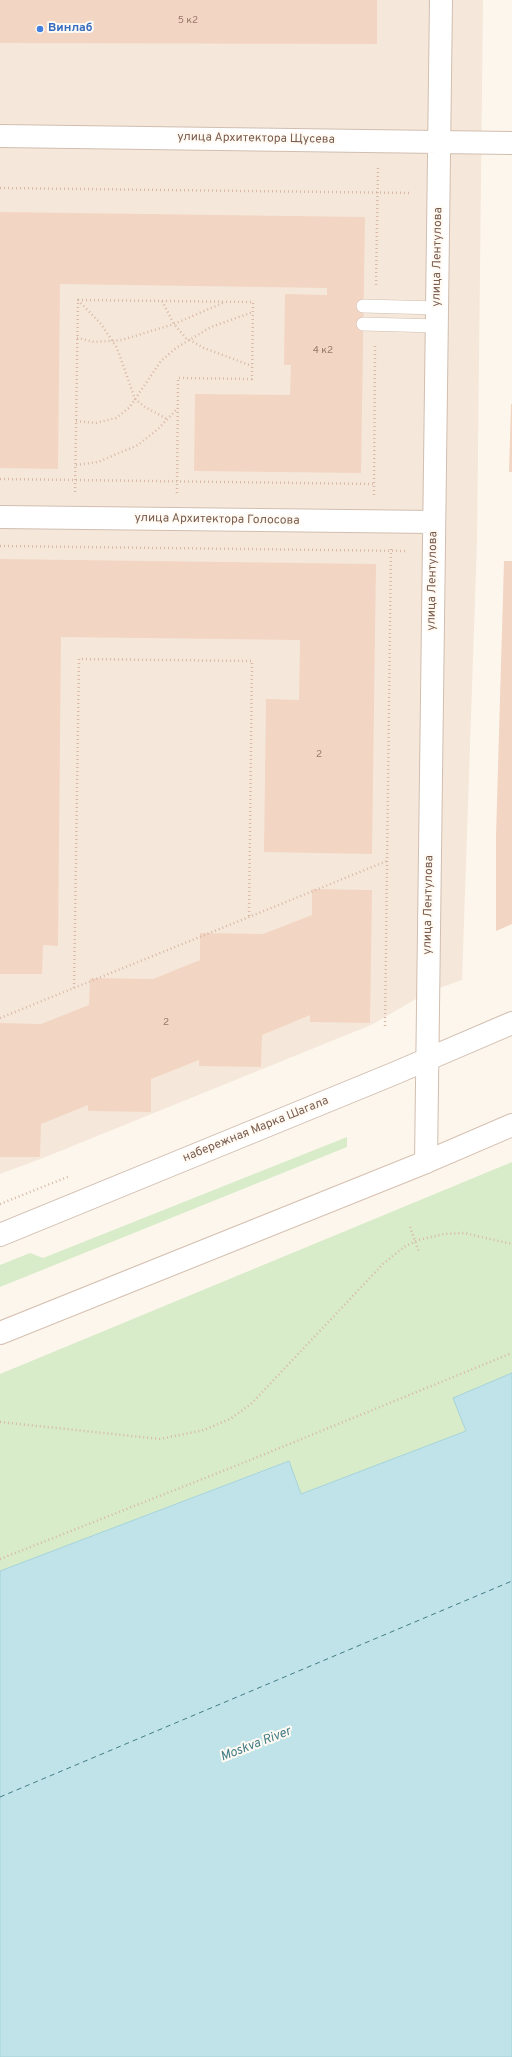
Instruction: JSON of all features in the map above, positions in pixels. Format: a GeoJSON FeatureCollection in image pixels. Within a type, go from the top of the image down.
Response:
{"type":"FeatureCollection","features":[{"type":"Feature","properties":{"kind":"street","name":"улица Лентулова"},"geometry":{"type":"LineString","coordinates":[[426,1162],[433,552],[442,0]]}},
{"type":"Feature","properties":{"kind":"street","name":"улица Архитектора Щусева"},"geometry":{"type":"LineString","coordinates":[[0,136],[512,143]]}},
{"type":"Feature","properties":{"kind":"street","name":"улица Архитектора Голосова"},"geometry":{"type":"LineString","coordinates":[[0,517],[434,522]]}},
{"type":"Feature","properties":{"kind":"street","name":"набережная Марка Шагала"},"geometry":{"type":"LineString","coordinates":[[0,1235],[512,1023]]}},
{"type":"Feature","properties":{"kind":"street"},"geometry":{"type":"LineString","coordinates":[[0,1332],[426,1162],[512,1125]]}},
{"type":"Feature","properties":{"kind":"lane"},"geometry":{"type":"LineString","coordinates":[[364,306],[438,317]]}},
{"type":"Feature","properties":{"kind":"lane"},"geometry":{"type":"LineString","coordinates":[[363,324],[438,317]]}},
{"type":"Feature","properties":{"kind":"path"},"geometry":{"type":"LineString","coordinates":[[412,186],[412,201]]}},
{"type":"Feature","properties":{"kind":"path"},"geometry":{"type":"LineString","coordinates":[[0,188],[439,194]]}},
{"type":"Feature","properties":{"kind":"path"},"geometry":{"type":"LineString","coordinates":[[78,300],[253,302],[252,380],[178,378],[176,519]]}},
{"type":"Feature","properties":{"kind":"path"},"geometry":{"type":"LineString","coordinates":[[75,518],[78,300]]}},
{"type":"Feature","properties":{"kind":"path"},"geometry":{"type":"LineString","coordinates":[[78,300],[101,324],[113,341],[123,363],[135,399],[145,407],[167,419]]}},
{"type":"Feature","properties":{"kind":"path"},"geometry":{"type":"LineString","coordinates":[[162,301],[174,324],[190,340],[204,348],[252,366]]}},
{"type":"Feature","properties":{"kind":"path"},"geometry":{"type":"LineString","coordinates":[[77,338],[94,342],[113,341],[146,334],[228,302]]}},
{"type":"Feature","properties":{"kind":"path"},"geometry":{"type":"LineString","coordinates":[[76,421],[96,423],[116,418],[128,408],[135,399],[160,361],[190,340],[211,328],[253,312]]}},
{"type":"Feature","properties":{"kind":"path"},"geometry":{"type":"LineString","coordinates":[[76,465],[98,462],[119,455],[138,445],[178,408]]}},
{"type":"Feature","properties":{"kind":"path"},"geometry":{"type":"LineString","coordinates":[[0,479],[374,484]]}},
{"type":"Feature","properties":{"kind":"path"},"geometry":{"type":"LineString","coordinates":[[385,1026],[391,551],[399,522]]}},
{"type":"Feature","properties":{"kind":"path"},"geometry":{"type":"LineString","coordinates":[[399,522],[406,551],[406,559]]}},
{"type":"Feature","properties":{"kind":"path"},"geometry":{"type":"LineString","coordinates":[[0,546],[433,552]]}},
{"type":"Feature","properties":{"kind":"path"},"geometry":{"type":"LineString","coordinates":[[74,988],[79,659],[252,661],[249,917]]}},
{"type":"Feature","properties":{"kind":"path"},"geometry":{"type":"LineString","coordinates":[[0,1018],[387,861]]}},
{"type":"Feature","properties":{"kind":"path"},"geometry":{"type":"LineString","coordinates":[[0,1204],[73,1175]]}},
{"type":"Feature","properties":{"kind":"path"},"geometry":{"type":"LineString","coordinates":[[410,1227],[419,1252]]}},
{"type":"Feature","properties":{"kind":"path"},"geometry":{"type":"LineString","coordinates":[[0,1422],[160,1439],[204,1430],[230,1419],[265,1392],[383,1264],[404,1247],[415,1242],[444,1234],[464,1233],[512,1244]]}},
{"type":"Feature","properties":{"kind":"path"},"geometry":{"type":"LineString","coordinates":[[0,1559],[238,1465],[512,1353]]}},
{"type":"Feature","properties":{"kind":"shaded area"},"geometry":{"type":"Polygon","coordinates":[[[0,0],[483,0],[477,541],[462,980],[428,992],[371,1025],[0,1174],[0,0]]]}},
{"type":"Feature","properties":{"kind":"green space"},"geometry":{"type":"Polygon","coordinates":[[[347,1137],[347,1147],[0,1287],[0,1265],[30,1253],[43,1258],[347,1137]]]}},
{"type":"Feature","properties":{"kind":"green space"},"geometry":{"type":"Polygon","coordinates":[[[512,1162],[512,1373],[454,1398],[466,1431],[301,1494],[288,1461],[0,1571],[0,1374],[512,1162]]]}},
{"type":"Feature","properties":{"kind":"water","name":"Moskva River"},"geometry":{"type":"Polygon","coordinates":[[[512,1373],[512,2057],[0,2057],[0,1571],[289,1461],[301,1494],[466,1431],[453,1398],[512,1373]]]}},
{"type":"Feature","properties":{"kind":"building"},"geometry":{"type":"Polygon","coordinates":[[[0,0],[377,0],[377,44],[0,43],[0,0]]]}},
{"type":"Feature","properties":{"kind":"building"},"geometry":{"type":"Polygon","coordinates":[[[0,212],[365,217],[361,473],[194,471],[195,394],[290,395],[291,365],[284,365],[285,294],[327,295],[327,288],[60,284],[58,469],[0,468],[0,212]]]}},
{"type":"Feature","properties":{"kind":"building"},"geometry":{"type":"Polygon","coordinates":[[[511,404],[512,472],[509,472],[511,404]]]}},
{"type":"Feature","properties":{"kind":"building"},"geometry":{"type":"Polygon","coordinates":[[[0,559],[376,564],[372,854],[264,852],[266,699],[299,700],[300,640],[61,637],[58,946],[43,945],[42,974],[0,974],[0,559]]]}},
{"type":"Feature","properties":{"kind":"building"},"geometry":{"type":"Polygon","coordinates":[[[504,561],[512,561],[512,924],[496,931],[496,836],[504,561]]]}},
{"type":"Feature","properties":{"kind":"building"},"geometry":{"type":"Polygon","coordinates":[[[312,889],[372,890],[370,1023],[310,1022],[310,1015],[262,1035],[261,1067],[199,1066],[199,1060],[151,1079],[151,1112],[88,1111],[88,1105],[41,1124],[40,1157],[0,1157],[0,1023],[41,1024],[89,1005],[90,978],[153,979],[200,960],[200,933],[263,934],[312,915],[312,889]]]}},
{"type":"Feature","properties":{"kind":"ferry route"},"geometry":{"type":"LineString","coordinates":[[0,1797],[512,1581]]}},
{"type":"Feature","properties":{"kind":"place","name":"Винлаб"},"geometry":{"type":"Point","coordinates":[40,29]}}]}
